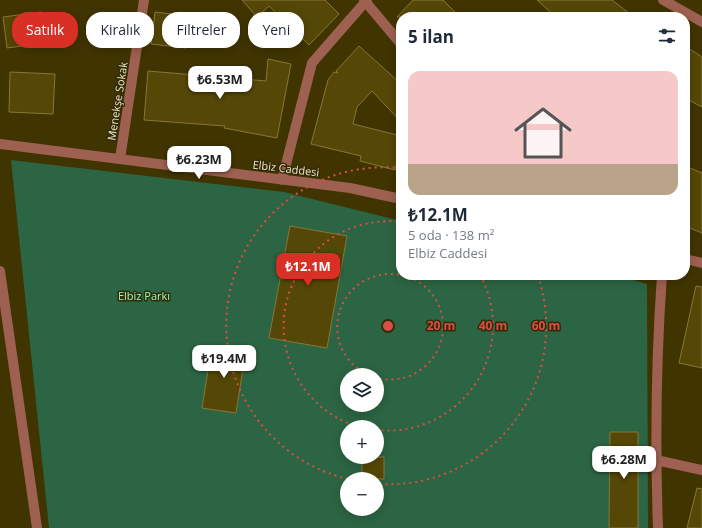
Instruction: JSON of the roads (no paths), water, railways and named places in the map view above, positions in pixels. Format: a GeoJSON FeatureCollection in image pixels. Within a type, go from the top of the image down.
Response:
{"type":"FeatureCollection","features":[{"type":"Feature","properties":{"kind":"street","name":"Menekşe Sokak"},"geometry":{"type":"LineString","coordinates":[[120,159],[144,0]]}},
{"type":"Feature","properties":{"kind":"street"},"geometry":{"type":"LineString","coordinates":[[663,0],[684,12]]}},
{"type":"Feature","properties":{"kind":"street"},"geometry":{"type":"LineString","coordinates":[[282,180],[312,63],[366,1],[396,38]]}},
{"type":"Feature","properties":{"kind":"street"},"geometry":{"type":"LineString","coordinates":[[690,15],[702,22]]}},
{"type":"Feature","properties":{"kind":"street","name":"Elbiz Caddesi"},"geometry":{"type":"LineString","coordinates":[[0,144],[350,188],[396,198]]}},
{"type":"Feature","properties":{"kind":"street"},"geometry":{"type":"LineString","coordinates":[[690,260],[702,263]]}},
{"type":"Feature","properties":{"kind":"street"},"geometry":{"type":"LineString","coordinates":[[0,271],[3,310],[37,528]]}},
{"type":"Feature","properties":{"kind":"street"},"geometry":{"type":"LineString","coordinates":[[658,528],[656,401],[662,280]]}},
{"type":"Feature","properties":{"kind":"street"},"geometry":{"type":"LineString","coordinates":[[656,460],[702,470]]}},
{"type":"Feature","properties":{"kind":"park label","name":"Elbiz Parkı"},"geometry":{"type":"Point","coordinates":[144,295]}}]}
